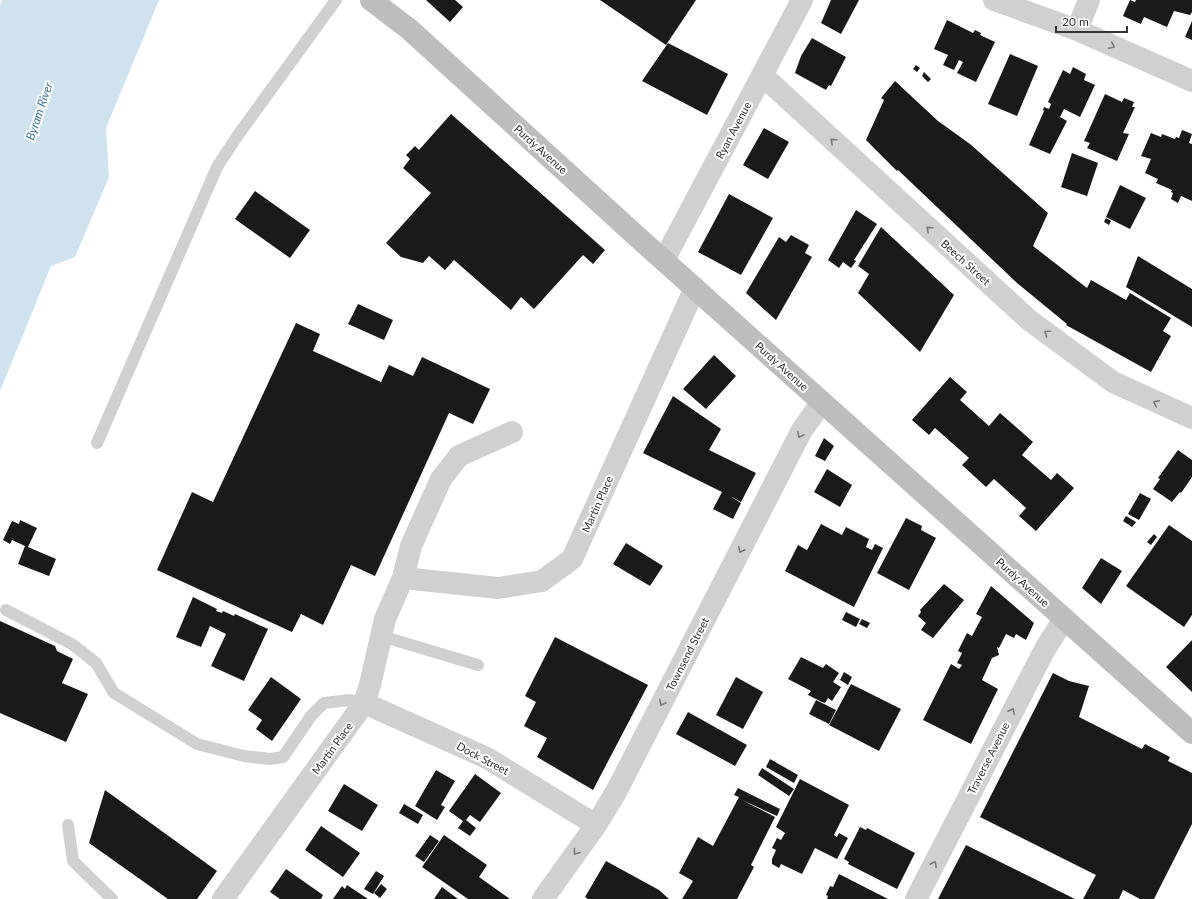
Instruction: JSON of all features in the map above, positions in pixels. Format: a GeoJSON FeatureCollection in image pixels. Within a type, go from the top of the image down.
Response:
{"type":"FeatureCollection","features":[{"type":"Feature","properties":{"kind":"street","name":"Purdy Avenue"},"geometry":{"type":"LineString","coordinates":[[370,0],[409,30],[1192,733]]}},
{"type":"Feature","properties":{"kind":"street","name":"Ryan Avenue"},"geometry":{"type":"LineString","coordinates":[[664,260],[802,0]]}},
{"type":"Feature","properties":{"kind":"street"},"geometry":{"type":"LineString","coordinates":[[994,0],[1076,30],[1192,81]]}},
{"type":"Feature","properties":{"kind":"street"},"geometry":{"type":"LineString","coordinates":[[1076,30],[1089,0]]}},
{"type":"Feature","properties":{"kind":"street","name":"Beech Street"},"geometry":{"type":"LineString","coordinates":[[762,75],[1029,320],[1113,382],[1191,417]]}},
{"type":"Feature","properties":{"kind":"street","name":"Martin Place"},"geometry":{"type":"LineString","coordinates":[[403,578],[498,588],[542,581],[572,559],[695,288]]}},
{"type":"Feature","properties":{"kind":"street","name":"Townsend Street"},"geometry":{"type":"LineString","coordinates":[[543,899],[596,825],[616,792],[802,430],[822,402]]}},
{"type":"Feature","properties":{"kind":"street","name":"Martin Place"},"geometry":{"type":"LineString","coordinates":[[223,899],[364,703],[370,684],[385,619],[403,578],[411,546],[441,479],[459,456],[512,432]]}},
{"type":"Feature","properties":{"kind":"street","name":"Traverse Avenue"},"geometry":{"type":"LineString","coordinates":[[916,899],[1045,649],[1064,619]]}},
{"type":"Feature","properties":{"kind":"street","name":"Dock Street"},"geometry":{"type":"LineString","coordinates":[[364,703],[487,758],[596,825]]}},
{"type":"Feature","properties":{"kind":"lane"},"geometry":{"type":"LineString","coordinates":[[97,443],[217,167],[238,134],[336,0]]}},
{"type":"Feature","properties":{"kind":"lane"},"geometry":{"type":"LineString","coordinates":[[6,610],[72,644],[96,663],[114,693],[197,744],[244,756],[270,759],[283,757],[311,716],[324,703],[350,700],[364,703]]}},
{"type":"Feature","properties":{"kind":"lane"},"geometry":{"type":"LineString","coordinates":[[380,636],[478,665]]}},
{"type":"Feature","properties":{"kind":"lane"},"geometry":{"type":"LineString","coordinates":[[68,825],[73,861],[112,899]]}},
{"type":"Feature","properties":{"kind":"water","name":"Byram River"},"geometry":{"type":"Polygon","coordinates":[[[2,0],[159,0],[106,128],[109,177],[75,257],[51,266],[0,391],[0,5],[2,0]]]}},
{"type":"Feature","properties":{"kind":"building"},"geometry":{"type":"Polygon","coordinates":[[[426,0],[455,0],[463,7],[450,22],[426,0]]]}},
{"type":"Feature","properties":{"kind":"building"},"geometry":{"type":"Polygon","coordinates":[[[600,0],[696,0],[666,45],[600,0]]]}},
{"type":"Feature","properties":{"kind":"building"},"geometry":{"type":"Polygon","coordinates":[[[831,0],[859,0],[841,34],[821,23],[831,0]]]}},
{"type":"Feature","properties":{"kind":"building"},"geometry":{"type":"Polygon","coordinates":[[[1130,0],[1135,2],[1136,0],[1192,0],[1192,12],[1190,15],[1174,11],[1167,27],[1144,17],[1141,24],[1123,16],[1130,0]]]}},
{"type":"Feature","properties":{"kind":"building"},"geometry":{"type":"Polygon","coordinates":[[[947,20],[973,33],[975,30],[981,33],[980,35],[995,42],[976,82],[957,73],[963,62],[959,60],[954,70],[943,65],[948,55],[934,49],[947,20]]]}},
{"type":"Feature","properties":{"kind":"building"},"geometry":{"type":"Polygon","coordinates":[[[1192,21],[1192,40],[1185,37],[1192,21]]]}},
{"type":"Feature","properties":{"kind":"building"},"geometry":{"type":"Polygon","coordinates":[[[812,38],[846,57],[831,86],[829,85],[826,90],[795,73],[801,56],[812,38]]]}},
{"type":"Feature","properties":{"kind":"building"},"geometry":{"type":"Polygon","coordinates":[[[668,43],[728,74],[707,115],[642,81],[668,43]]]}},
{"type":"Feature","properties":{"kind":"building"},"geometry":{"type":"Polygon","coordinates":[[[1010,54],[1038,66],[1017,116],[988,104],[1010,54]]]}},
{"type":"Feature","properties":{"kind":"building"},"geometry":{"type":"Polygon","coordinates":[[[916,65],[920,68],[917,72],[913,69],[916,65]]]}},
{"type":"Feature","properties":{"kind":"building"},"geometry":{"type":"Polygon","coordinates":[[[1073,67],[1086,74],[1084,80],[1095,85],[1080,117],[1064,109],[1060,117],[1067,121],[1050,154],[1029,145],[1044,111],[1044,107],[1049,109],[1051,104],[1048,102],[1063,70],[1070,74],[1073,67]]]}},
{"type":"Feature","properties":{"kind":"building"},"geometry":{"type":"Polygon","coordinates":[[[924,72],[931,79],[928,82],[922,76],[924,72]]]}},
{"type":"Feature","properties":{"kind":"building"},"geometry":{"type":"Polygon","coordinates":[[[895,81],[938,121],[970,144],[1048,213],[1033,246],[1087,288],[1091,280],[1126,300],[1130,293],[1171,318],[1163,331],[1171,336],[1151,372],[1066,325],[1067,324],[1017,283],[866,140],[884,100],[881,98],[895,81]]]}},
{"type":"Feature","properties":{"kind":"building"},"geometry":{"type":"Polygon","coordinates":[[[1105,94],[1122,102],[1124,98],[1134,102],[1132,107],[1135,107],[1123,133],[1129,134],[1117,161],[1087,148],[1090,143],[1084,141],[1105,94]]]}},
{"type":"Feature","properties":{"kind":"building"},"geometry":{"type":"Polygon","coordinates":[[[451,114],[605,250],[593,264],[583,255],[534,309],[521,297],[511,310],[454,260],[445,270],[429,256],[423,263],[401,257],[386,243],[431,193],[403,168],[410,159],[406,155],[415,146],[419,150],[451,114]]]}},
{"type":"Feature","properties":{"kind":"building"},"geometry":{"type":"Polygon","coordinates":[[[764,128],[789,142],[768,179],[743,165],[764,128]]]}},
{"type":"Feature","properties":{"kind":"building"},"geometry":{"type":"Polygon","coordinates":[[[1182,130],[1192,134],[1189,143],[1192,144],[1192,201],[1181,196],[1178,203],[1171,199],[1173,193],[1171,192],[1172,190],[1156,183],[1158,179],[1145,173],[1151,159],[1141,156],[1151,133],[1161,137],[1162,134],[1175,139],[1176,137],[1179,138],[1182,130]]]}},
{"type":"Feature","properties":{"kind":"building"},"geometry":{"type":"Polygon","coordinates":[[[1072,153],[1098,163],[1087,196],[1061,187],[1072,153]]]}},
{"type":"Feature","properties":{"kind":"building"},"geometry":{"type":"Polygon","coordinates":[[[1120,185],[1146,198],[1130,229],[1106,217],[1120,185]]]}},
{"type":"Feature","properties":{"kind":"building"},"geometry":{"type":"Polygon","coordinates":[[[255,191],[310,230],[290,258],[235,219],[255,191]]]}},
{"type":"Feature","properties":{"kind":"building"},"geometry":{"type":"Polygon","coordinates":[[[729,194],[773,218],[741,275],[698,252],[729,194]]]}},
{"type":"Feature","properties":{"kind":"building"},"geometry":{"type":"Polygon","coordinates":[[[856,210],[877,224],[854,260],[856,261],[851,268],[843,262],[839,268],[828,260],[856,210]]]}},
{"type":"Feature","properties":{"kind":"building"},"geometry":{"type":"Polygon","coordinates":[[[1106,218],[1111,221],[1109,225],[1104,222],[1106,218]]]}},
{"type":"Feature","properties":{"kind":"building"},"geometry":{"type":"Polygon","coordinates":[[[881,227],[954,295],[920,352],[858,293],[869,274],[858,266],[881,227]]]}},
{"type":"Feature","properties":{"kind":"building"},"geometry":{"type":"Polygon","coordinates":[[[791,235],[809,245],[805,253],[812,257],[776,320],[746,293],[779,237],[786,242],[791,235]]]}},
{"type":"Feature","properties":{"kind":"building"},"geometry":{"type":"Polygon","coordinates":[[[1138,256],[1192,289],[1192,327],[1126,287],[1138,256]]]}},
{"type":"Feature","properties":{"kind":"building"},"geometry":{"type":"Polygon","coordinates":[[[358,304],[393,320],[384,340],[348,324],[358,304]]]}},
{"type":"Feature","properties":{"kind":"building"},"geometry":{"type":"Polygon","coordinates":[[[296,323],[320,334],[313,351],[381,382],[389,365],[413,376],[422,357],[490,389],[473,424],[449,413],[375,576],[351,565],[323,625],[301,614],[292,632],[157,570],[192,492],[213,502],[296,323]]]}},
{"type":"Feature","properties":{"kind":"building"},"geometry":{"type":"Polygon","coordinates":[[[714,355],[736,376],[706,409],[683,389],[714,355]]]}},
{"type":"Feature","properties":{"kind":"building"},"geometry":{"type":"Polygon","coordinates":[[[950,377],[967,392],[960,400],[989,426],[1000,413],[1033,442],[1022,455],[1051,480],[1057,473],[1074,488],[1036,531],[1019,516],[1026,508],[994,479],[986,487],[962,465],[969,458],[935,428],[929,435],[912,420],[950,377]]]}},
{"type":"Feature","properties":{"kind":"building"},"geometry":{"type":"Polygon","coordinates":[[[673,396],[721,429],[709,450],[756,473],[741,502],[730,496],[741,503],[733,519],[713,509],[722,492],[643,453],[673,396]]]}},
{"type":"Feature","properties":{"kind":"building"},"geometry":{"type":"Polygon","coordinates":[[[824,438],[834,446],[825,461],[815,456],[824,438]]]}},
{"type":"Feature","properties":{"kind":"building"},"geometry":{"type":"Polygon","coordinates":[[[1178,450],[1192,460],[1192,477],[1181,493],[1180,492],[1172,502],[1153,489],[1160,479],[1158,478],[1178,450]]]}},
{"type":"Feature","properties":{"kind":"building"},"geometry":{"type":"Polygon","coordinates":[[[827,469],[852,485],[840,507],[814,492],[827,469]]]}},
{"type":"Feature","properties":{"kind":"building"},"geometry":{"type":"Polygon","coordinates":[[[1140,493],[1151,499],[1139,520],[1128,514],[1140,493]]]}},
{"type":"Feature","properties":{"kind":"building"},"geometry":{"type":"Polygon","coordinates":[[[1126,516],[1136,522],[1132,527],[1123,521],[1126,516]]]}},
{"type":"Feature","properties":{"kind":"building"},"geometry":{"type":"Polygon","coordinates":[[[906,518],[922,526],[921,530],[936,538],[909,590],[877,573],[906,518]]]}},
{"type":"Feature","properties":{"kind":"building"},"geometry":{"type":"Polygon","coordinates":[[[20,520],[37,528],[28,547],[56,559],[49,576],[18,564],[25,546],[12,540],[10,544],[3,540],[12,521],[19,524],[20,520]]]}},
{"type":"Feature","properties":{"kind":"building"},"geometry":{"type":"Polygon","coordinates":[[[821,524],[842,535],[846,527],[869,539],[866,547],[872,550],[875,544],[883,548],[854,607],[785,571],[798,545],[807,550],[821,524]]]}},
{"type":"Feature","properties":{"kind":"building"},"geometry":{"type":"Polygon","coordinates":[[[1169,525],[1192,541],[1192,615],[1184,627],[1126,586],[1169,525]]]}},
{"type":"Feature","properties":{"kind":"building"},"geometry":{"type":"Polygon","coordinates":[[[1154,534],[1157,537],[1151,545],[1147,542],[1154,534]]]}},
{"type":"Feature","properties":{"kind":"building"},"geometry":{"type":"Polygon","coordinates":[[[626,543],[663,566],[650,586],[613,564],[626,543]]]}},
{"type":"Feature","properties":{"kind":"building"},"geometry":{"type":"Polygon","coordinates":[[[1101,558],[1122,571],[1101,604],[1082,588],[1101,558]]]}},
{"type":"Feature","properties":{"kind":"building"},"geometry":{"type":"Polygon","coordinates":[[[944,584],[964,600],[933,638],[921,630],[926,623],[918,616],[921,612],[920,610],[944,584]]]}},
{"type":"Feature","properties":{"kind":"building"},"geometry":{"type":"Polygon","coordinates":[[[991,586],[1034,623],[1026,640],[1016,634],[1014,638],[1006,634],[999,648],[997,647],[999,655],[992,658],[982,680],[998,689],[971,744],[923,720],[951,664],[959,669],[962,665],[957,663],[962,653],[958,651],[967,633],[972,636],[982,617],[976,614],[991,586]]]}},
{"type":"Feature","properties":{"kind":"building"},"geometry":{"type":"Polygon","coordinates":[[[193,597],[217,609],[216,611],[222,613],[223,611],[234,616],[235,614],[268,629],[244,681],[211,666],[226,634],[210,626],[201,647],[176,637],[193,597]]]}},
{"type":"Feature","properties":{"kind":"building"},"geometry":{"type":"Polygon","coordinates":[[[846,612],[860,619],[856,627],[842,620],[846,612]]]}},
{"type":"Feature","properties":{"kind":"building"},"geometry":{"type":"Polygon","coordinates":[[[862,619],[870,623],[867,628],[859,624],[862,619]]]}},
{"type":"Feature","properties":{"kind":"building"},"geometry":{"type":"Polygon","coordinates":[[[0,621],[55,646],[57,651],[73,659],[62,683],[88,694],[66,742],[0,713],[0,621]]]}},
{"type":"Feature","properties":{"kind":"building"},"geometry":{"type":"Polygon","coordinates":[[[555,637],[648,685],[593,790],[537,757],[547,738],[524,726],[536,702],[525,696],[555,637]]]}},
{"type":"Feature","properties":{"kind":"building"},"geometry":{"type":"Polygon","coordinates":[[[1192,640],[1192,692],[1166,667],[1192,640]]]}},
{"type":"Feature","properties":{"kind":"building"},"geometry":{"type":"Polygon","coordinates":[[[801,657],[823,668],[826,664],[839,673],[833,682],[841,687],[832,701],[828,698],[825,703],[808,695],[811,691],[788,679],[801,657]]]}},
{"type":"Feature","properties":{"kind":"building"},"geometry":{"type":"Polygon","coordinates":[[[844,672],[852,677],[848,685],[840,680],[844,672]]]}},
{"type":"Feature","properties":{"kind":"building"},"geometry":{"type":"Polygon","coordinates":[[[1053,673],[1069,681],[1089,686],[1079,717],[1142,749],[1145,744],[1170,757],[1168,761],[1192,773],[1192,824],[1154,899],[1140,899],[1123,890],[1119,899],[1083,899],[1096,875],[980,817],[1053,673]]]}},
{"type":"Feature","properties":{"kind":"building"},"geometry":{"type":"Polygon","coordinates":[[[271,677],[301,699],[272,741],[256,729],[262,720],[248,710],[271,677]]]}},
{"type":"Feature","properties":{"kind":"building"},"geometry":{"type":"Polygon","coordinates":[[[736,677],[763,692],[743,729],[716,715],[736,677]]]}},
{"type":"Feature","properties":{"kind":"building"},"geometry":{"type":"Polygon","coordinates":[[[851,684],[901,709],[879,751],[829,725],[851,684]]]}},
{"type":"Feature","properties":{"kind":"building"},"geometry":{"type":"Polygon","coordinates":[[[816,700],[836,710],[829,724],[809,714],[816,700]]]}},
{"type":"Feature","properties":{"kind":"building"},"geometry":{"type":"Polygon","coordinates":[[[688,712],[747,745],[735,766],[676,734],[688,712]]]}},
{"type":"Feature","properties":{"kind":"building"},"geometry":{"type":"Polygon","coordinates":[[[770,759],[798,775],[794,783],[766,767],[770,759]]]}},
{"type":"Feature","properties":{"kind":"building"},"geometry":{"type":"Polygon","coordinates":[[[762,768],[794,789],[789,796],[758,775],[762,768]]]}},
{"type":"Feature","properties":{"kind":"building"},"geometry":{"type":"Polygon","coordinates":[[[436,770],[455,781],[441,805],[445,807],[437,820],[415,806],[436,770]]]}},
{"type":"Feature","properties":{"kind":"building"},"geometry":{"type":"Polygon","coordinates":[[[475,774],[501,793],[480,822],[470,815],[466,820],[476,828],[470,836],[458,828],[463,821],[449,811],[475,774]]]}},
{"type":"Feature","properties":{"kind":"building"},"geometry":{"type":"Polygon","coordinates":[[[800,779],[849,805],[834,835],[837,837],[839,833],[848,838],[837,859],[815,848],[802,874],[781,864],[779,868],[772,864],[772,859],[776,850],[772,848],[777,838],[781,840],[785,833],[776,827],[800,779]]]}},
{"type":"Feature","properties":{"kind":"building"},"geometry":{"type":"Polygon","coordinates":[[[344,784],[378,805],[362,831],[328,811],[344,784]]]}},
{"type":"Feature","properties":{"kind":"building"},"geometry":{"type":"Polygon","coordinates":[[[738,788],[780,809],[777,816],[742,800],[775,817],[751,865],[754,867],[737,899],[682,899],[693,881],[679,873],[698,837],[713,846],[739,797],[734,795],[738,788]]]}},
{"type":"Feature","properties":{"kind":"building"},"geometry":{"type":"Polygon","coordinates":[[[105,790],[217,871],[197,899],[168,899],[89,843],[105,790]]]}},
{"type":"Feature","properties":{"kind":"building"},"geometry":{"type":"Polygon","coordinates":[[[404,804],[423,815],[418,824],[399,813],[404,804]]]}},
{"type":"Feature","properties":{"kind":"building"},"geometry":{"type":"Polygon","coordinates":[[[321,826],[360,853],[343,877],[305,850],[321,826]]]}},
{"type":"Feature","properties":{"kind":"building"},"geometry":{"type":"Polygon","coordinates":[[[860,827],[866,830],[867,828],[915,853],[897,889],[848,864],[849,862],[844,859],[860,827]]]}},
{"type":"Feature","properties":{"kind":"building"},"geometry":{"type":"Polygon","coordinates":[[[430,835],[439,841],[424,862],[415,856],[430,835]]]}},
{"type":"Feature","properties":{"kind":"building"},"geometry":{"type":"Polygon","coordinates":[[[444,835],[487,865],[479,877],[510,899],[468,899],[422,867],[444,835]]]}},
{"type":"Feature","properties":{"kind":"building"},"geometry":{"type":"Polygon","coordinates":[[[966,845],[1075,899],[938,899],[966,845]]]}},
{"type":"Feature","properties":{"kind":"building"},"geometry":{"type":"Polygon","coordinates":[[[606,861],[659,890],[669,899],[588,899],[585,897],[606,861]]]}},
{"type":"Feature","properties":{"kind":"building"},"geometry":{"type":"Polygon","coordinates":[[[286,869],[323,895],[321,899],[280,899],[270,892],[286,869]]]}},
{"type":"Feature","properties":{"kind":"building"},"geometry":{"type":"Polygon","coordinates":[[[376,871],[384,876],[373,894],[364,889],[376,871]]]}},
{"type":"Feature","properties":{"kind":"building"},"geometry":{"type":"Polygon","coordinates":[[[839,874],[888,899],[827,899],[828,896],[826,895],[830,886],[833,887],[839,874]]]}},
{"type":"Feature","properties":{"kind":"building"},"geometry":{"type":"Polygon","coordinates":[[[381,884],[387,889],[380,898],[374,893],[381,884]]]}},
{"type":"Feature","properties":{"kind":"building"},"geometry":{"type":"Polygon","coordinates":[[[347,885],[368,899],[333,899],[342,886],[345,889],[347,885]]]}},
{"type":"Feature","properties":{"kind":"building"},"geometry":{"type":"Polygon","coordinates":[[[442,887],[458,899],[434,899],[442,887]]]}}]}
